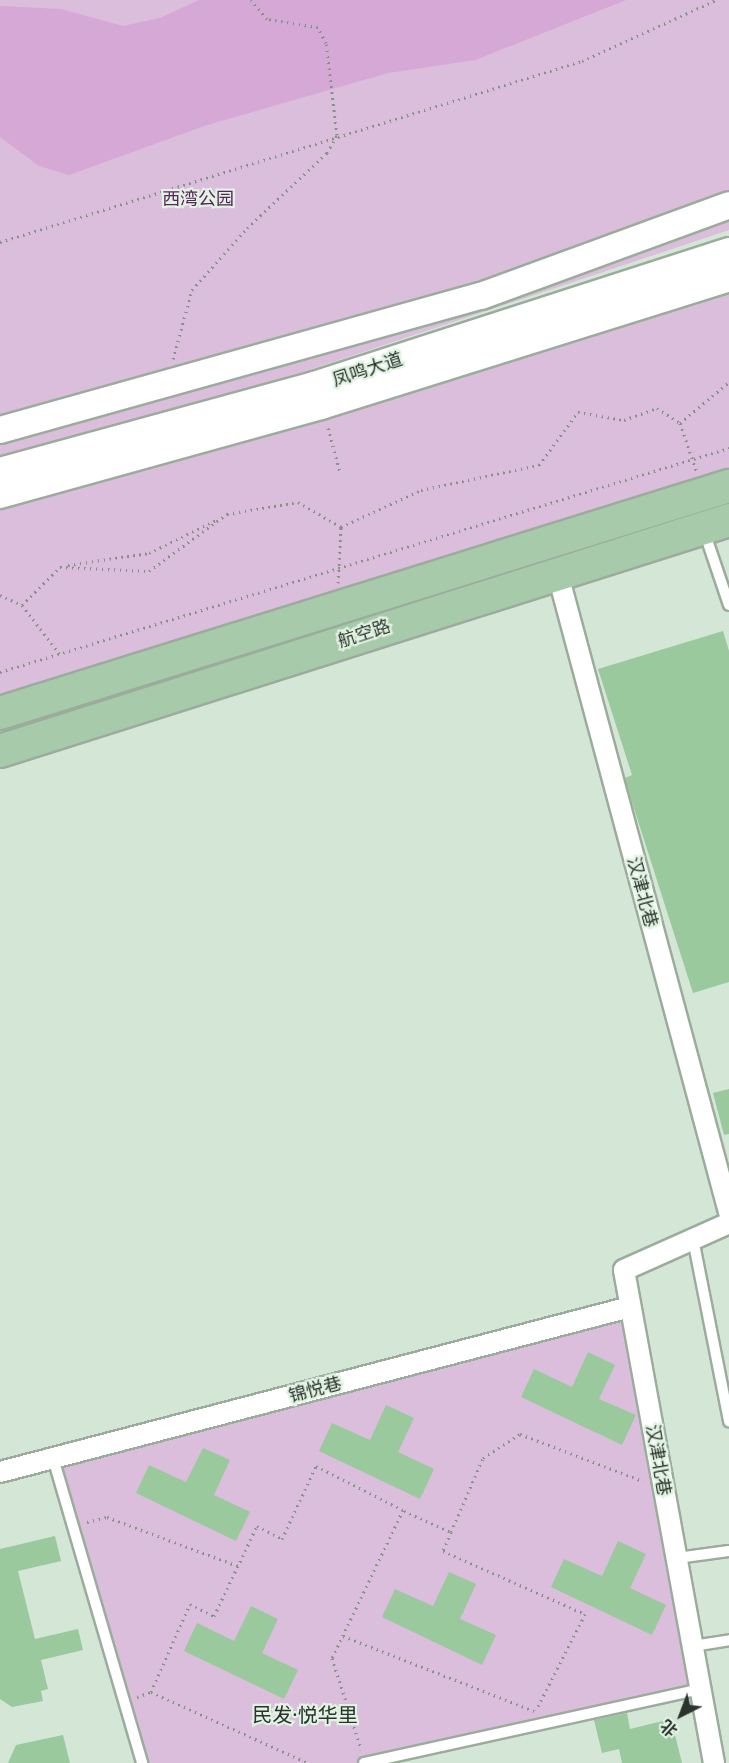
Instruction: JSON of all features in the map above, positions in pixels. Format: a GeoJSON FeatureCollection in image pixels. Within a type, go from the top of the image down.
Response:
{"type":"FeatureCollection","features":[{"type":"Feature","properties":{"kind":"main road","name":"凤鸣大道"},"geometry":{"type":"LineString","coordinates":[[0,472],[314,386],[729,252]]}},
{"type":"Feature","properties":{"kind":"main road","name":"凤鸣大道"},"geometry":{"type":"LineString","coordinates":[[0,494],[321,405],[729,277]]}},
{"type":"Feature","properties":{"kind":"main road","name":"航空路"},"geometry":{"type":"LineString","coordinates":[[0,713],[716,490]]}},
{"type":"Feature","properties":{"kind":"main road","name":"航空路"},"geometry":{"type":"LineString","coordinates":[[0,751],[557,571],[716,523]]}},
{"type":"Feature","properties":{"kind":"street"},"geometry":{"type":"LineString","coordinates":[[0,430],[174,380],[481,297],[729,205]]}},
{"type":"Feature","properties":{"kind":"street","name":"汉津北巷"},"geometry":{"type":"LineString","coordinates":[[557,571],[729,1212]]}},
{"type":"Feature","properties":{"kind":"street","name":"汉津北巷"},"geometry":{"type":"LineString","coordinates":[[714,1763],[624,1270],[729,1223]]}},
{"type":"Feature","properties":{"kind":"street","name":"锦悦巷"},"geometry":{"type":"LineString","coordinates":[[0,1472],[630,1307]]}},
{"type":"Feature","properties":{"kind":"lane"},"geometry":{"type":"LineString","coordinates":[[716,523],[729,605]]}},
{"type":"Feature","properties":{"kind":"lane"},"geometry":{"type":"LineString","coordinates":[[693,1239],[729,1421]]}},
{"type":"Feature","properties":{"kind":"lane"},"geometry":{"type":"LineString","coordinates":[[53,1458],[142,1763]]}},
{"type":"Feature","properties":{"kind":"lane"},"geometry":{"type":"LineString","coordinates":[[677,1558],[729,1551]]}},
{"type":"Feature","properties":{"kind":"lane"},"geometry":{"type":"LineString","coordinates":[[693,1646],[729,1640]]}},
{"type":"Feature","properties":{"kind":"lane"},"geometry":{"type":"LineString","coordinates":[[365,1763],[701,1689]]}},
{"type":"Feature","properties":{"kind":"path"},"geometry":{"type":"LineString","coordinates":[[174,380],[172,347],[192,291],[247,228],[327,153],[337,135],[326,43],[318,27],[267,19],[252,8],[250,0]]}},
{"type":"Feature","properties":{"kind":"path"},"geometry":{"type":"LineString","coordinates":[[0,242],[582,60],[716,0]]}},
{"type":"Feature","properties":{"kind":"path"},"geometry":{"type":"LineString","coordinates":[[680,423],[729,382]]}},
{"type":"Feature","properties":{"kind":"path"},"geometry":{"type":"LineString","coordinates":[[321,405],[340,472]]}},
{"type":"Feature","properties":{"kind":"path"},"geometry":{"type":"LineString","coordinates":[[342,527],[421,490],[539,465],[578,412],[624,420],[657,408],[680,423],[692,459],[716,490]]}},
{"type":"Feature","properties":{"kind":"path"},"geometry":{"type":"LineString","coordinates":[[0,672],[729,448]]}},
{"type":"Feature","properties":{"kind":"path"},"geometry":{"type":"LineString","coordinates":[[22,605],[60,567],[149,553],[227,514],[298,502],[342,527]]}},
{"type":"Feature","properties":{"kind":"path"},"geometry":{"type":"LineString","coordinates":[[60,567],[148,571],[227,514]]}},
{"type":"Feature","properties":{"kind":"path"},"geometry":{"type":"LineString","coordinates":[[336,607],[342,527]]}},
{"type":"Feature","properties":{"kind":"path"},"geometry":{"type":"LineString","coordinates":[[0,595],[22,605],[59,654]]}},
{"type":"Feature","properties":{"kind":"path"},"geometry":{"type":"LineString","coordinates":[[536,1712],[585,1614],[443,1551],[483,1458],[520,1434],[664,1489]]}},
{"type":"Feature","properties":{"kind":"path"},"geometry":{"type":"LineString","coordinates":[[151,1692],[190,1604],[214,1617],[257,1526],[282,1539],[316,1466],[452,1532]]}},
{"type":"Feature","properties":{"kind":"path"},"geometry":{"type":"LineString","coordinates":[[365,1763],[332,1658],[403,1510]]}},
{"type":"Feature","properties":{"kind":"path"},"geometry":{"type":"LineString","coordinates":[[72,1526],[107,1517],[238,1566]]}},
{"type":"Feature","properties":{"kind":"path"},"geometry":{"type":"LineString","coordinates":[[343,1636],[563,1721]]}},
{"type":"Feature","properties":{"kind":"path"},"geometry":{"type":"LineString","coordinates":[[124,1702],[151,1692],[308,1763]]}},
{"type":"Feature","properties":{"kind":"green space","name":"西湾公园"},"geometry":{"type":"Polygon","coordinates":[[[0,0],[729,0],[729,230],[0,473],[0,0]]]}},
{"type":"Feature","properties":{"kind":"green space"},"geometry":{"type":"Polygon","coordinates":[[[729,277],[729,488],[0,715],[0,494],[729,277]]]}},
{"type":"Feature","properties":{"kind":"green space"},"geometry":{"type":"Polygon","coordinates":[[[624,1314],[700,1697],[382,1763],[136,1763],[47,1462],[624,1314]]]}},
{"type":"Feature","properties":{"kind":"shaded area"},"geometry":{"type":"Polygon","coordinates":[[[199,0],[626,0],[475,60],[388,73],[207,125],[69,175],[39,166],[0,137],[0,6],[61,9],[123,26],[160,18],[199,0]]]}},
{"type":"Feature","properties":{"kind":"building"},"geometry":{"type":"Polygon","coordinates":[[[723,631],[729,651],[729,982],[693,993],[631,799],[625,778],[632,775],[598,669],[723,631]]]}},
{"type":"Feature","properties":{"kind":"building"},"geometry":{"type":"Polygon","coordinates":[[[729,1089],[729,1134],[724,1135],[713,1093],[729,1089]]]}},
{"type":"Feature","properties":{"kind":"building"},"geometry":{"type":"Polygon","coordinates":[[[588,1352],[615,1365],[599,1399],[636,1415],[622,1445],[521,1397],[534,1369],[572,1387],[588,1352]]]}},
{"type":"Feature","properties":{"kind":"building"},"geometry":{"type":"Polygon","coordinates":[[[386,1405],[414,1418],[398,1452],[434,1469],[420,1499],[319,1451],[332,1423],[370,1440],[386,1405]]]}},
{"type":"Feature","properties":{"kind":"building"},"geometry":{"type":"Polygon","coordinates":[[[203,1448],[230,1460],[214,1495],[250,1512],[236,1541],[136,1493],[149,1465],[186,1482],[203,1448]]]}},
{"type":"Feature","properties":{"kind":"building"},"geometry":{"type":"Polygon","coordinates":[[[55,1536],[61,1561],[18,1571],[35,1639],[78,1629],[83,1650],[41,1660],[48,1689],[41,1691],[43,1701],[12,1707],[0,1699],[0,1549],[55,1536]]]}},
{"type":"Feature","properties":{"kind":"building"},"geometry":{"type":"Polygon","coordinates":[[[618,1541],[646,1554],[630,1588],[666,1605],[652,1635],[551,1587],[564,1559],[602,1576],[618,1541]]]}},
{"type":"Feature","properties":{"kind":"building"},"geometry":{"type":"Polygon","coordinates":[[[449,1572],[476,1584],[460,1619],[496,1635],[482,1665],[382,1617],[395,1589],[433,1606],[449,1572]]]}},
{"type":"Feature","properties":{"kind":"building"},"geometry":{"type":"Polygon","coordinates":[[[251,1606],[278,1619],[262,1653],[298,1670],[284,1699],[184,1651],[197,1623],[234,1641],[251,1606]]]}},
{"type":"Feature","properties":{"kind":"building"},"geometry":{"type":"Polygon","coordinates":[[[627,1713],[630,1729],[671,1719],[682,1763],[622,1763],[619,1749],[602,1753],[594,1720],[627,1713]]]}},
{"type":"Feature","properties":{"kind":"building"},"geometry":{"type":"Polygon","coordinates":[[[63,1735],[70,1763],[8,1763],[16,1745],[63,1735]]]}},
{"type":"Feature","properties":{"kind":"district","name":"民发·悦华里"},"geometry":{"type":"Point","coordinates":[305,1714]}}]}
